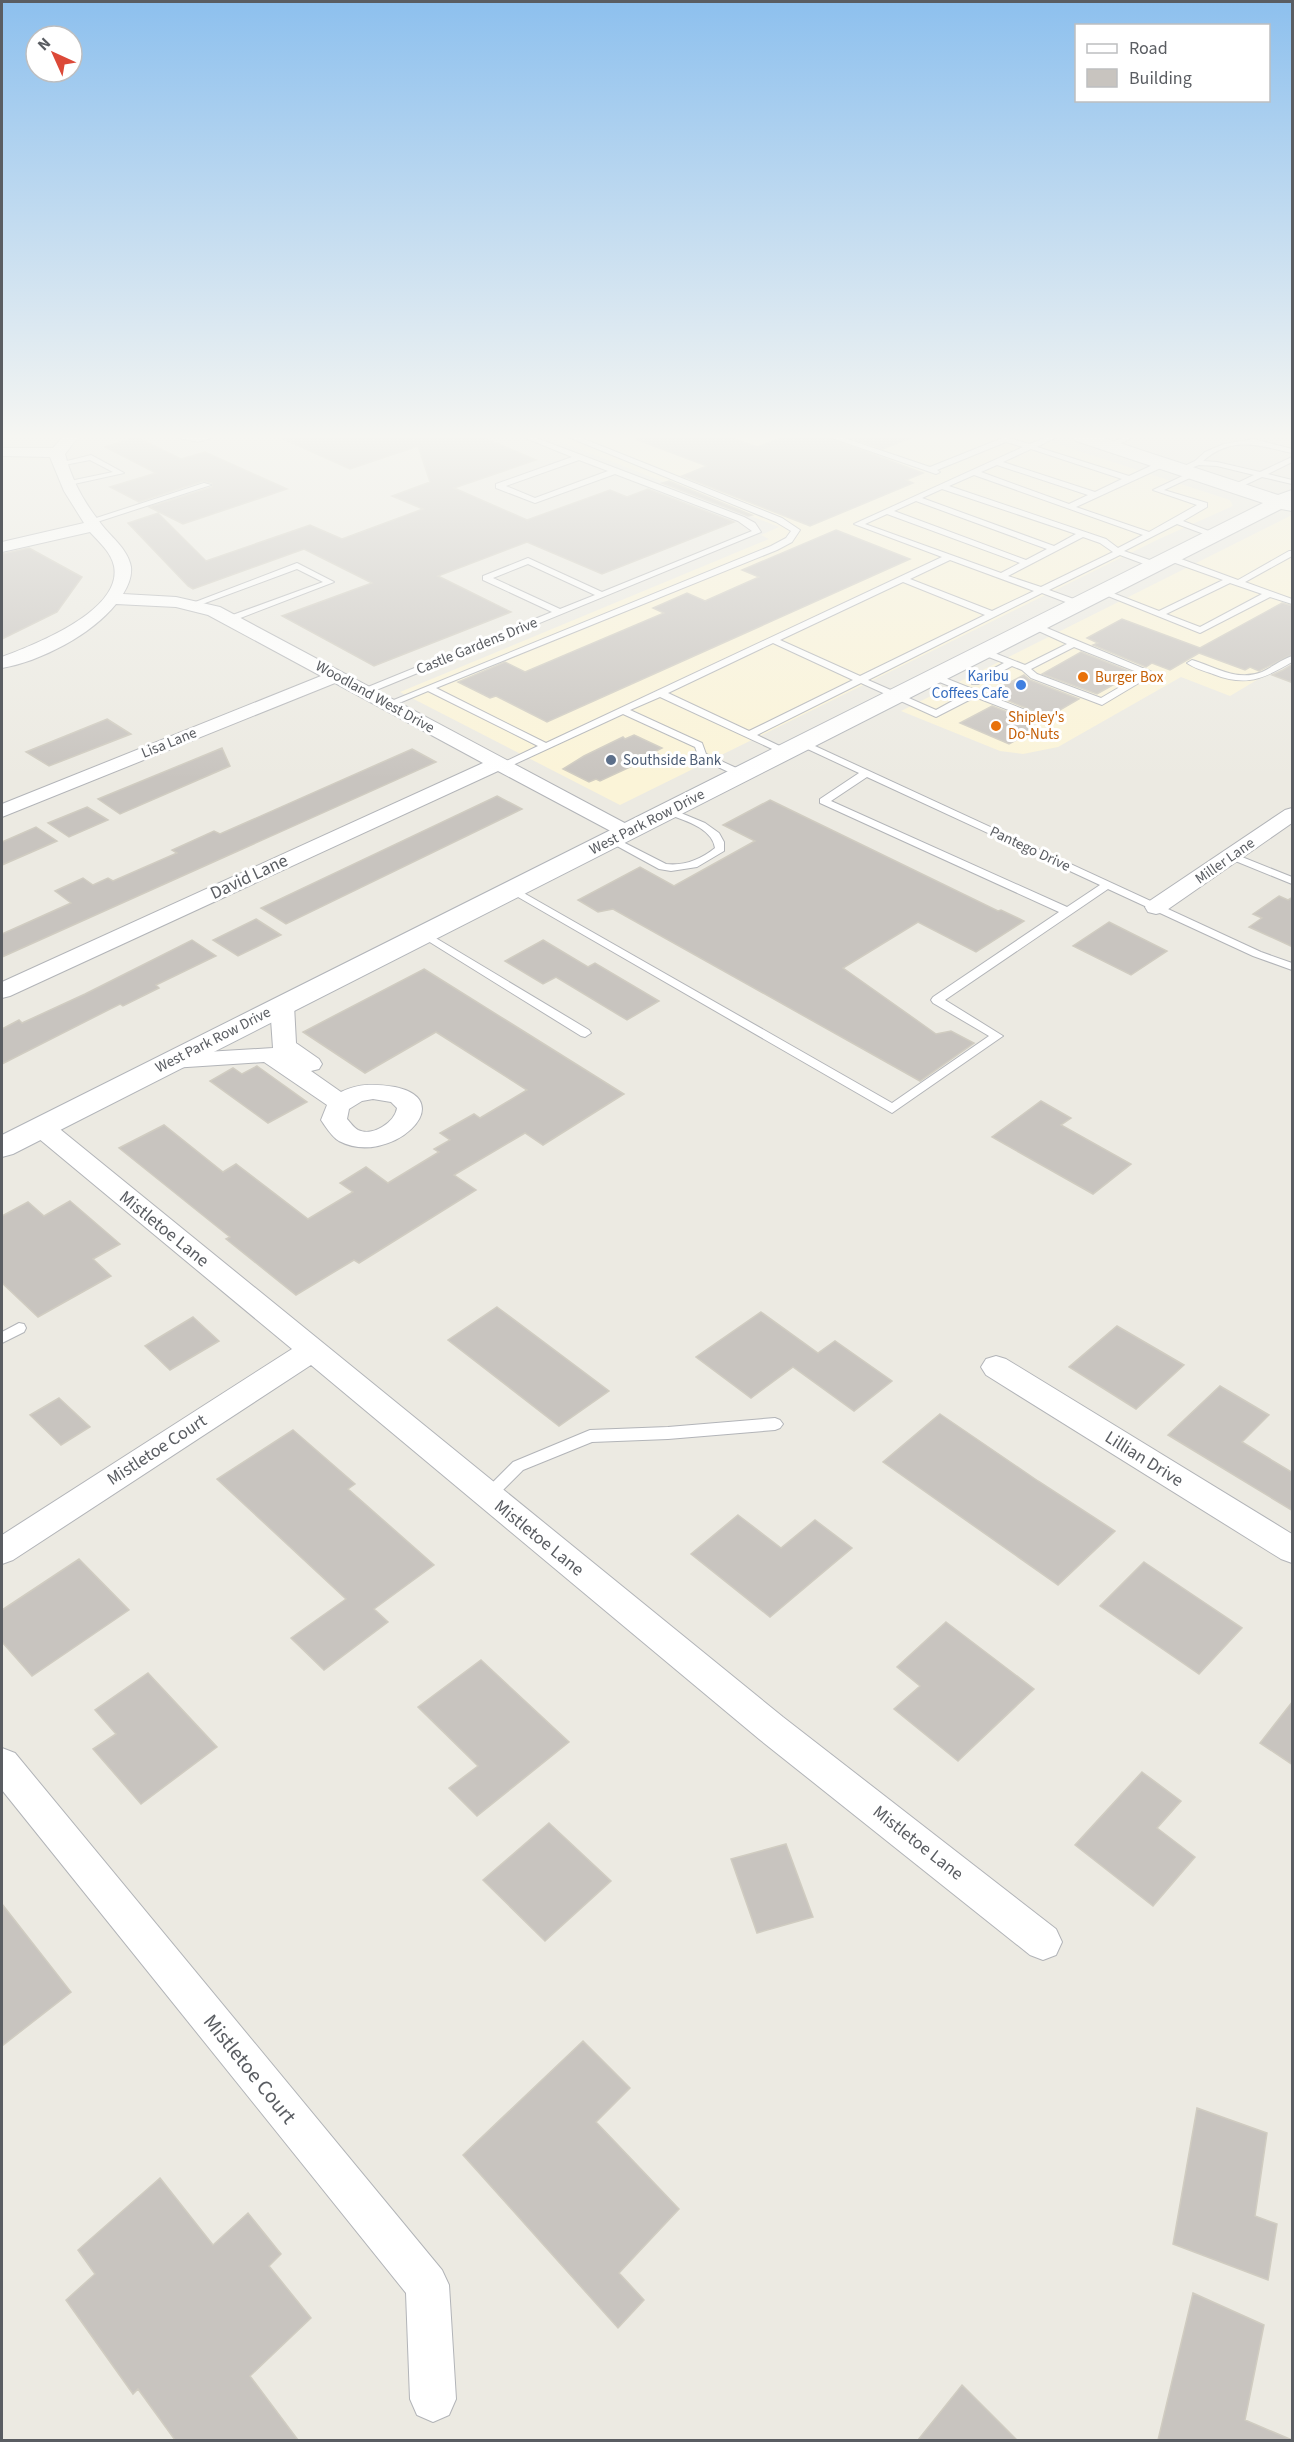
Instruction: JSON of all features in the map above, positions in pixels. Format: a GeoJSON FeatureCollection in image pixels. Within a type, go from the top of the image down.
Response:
{"type":"FeatureCollection","features":[{"type":"Feature","properties":{"kind":"main road","name":"West Park Row Drive"},"geometry":{"type":"LineString","coordinates":[[2,1147],[1184,551]]}},
{"type":"Feature","properties":{"kind":"street"},"geometry":{"type":"LineString","coordinates":[[2,663],[71,634],[112,599],[121,585],[123,574],[121,559],[114,551]]}},
{"type":"Feature","properties":{"kind":"street","name":"Woodland West Drive"},"geometry":{"type":"LineString","coordinates":[[112,599],[177,601],[194,604],[230,619],[499,765],[619,836]]}},
{"type":"Feature","properties":{"kind":"street","name":"Lisa Lane"},"geometry":{"type":"LineString","coordinates":[[2,811],[336,676]]}},
{"type":"Feature","properties":{"kind":"street","name":"David Lane"},"geometry":{"type":"LineString","coordinates":[[2,991],[499,765]]}},
{"type":"Feature","properties":{"kind":"street","name":"Miller Lane"},"geometry":{"type":"LineString","coordinates":[[1156,907],[1293,814]]}},
{"type":"Feature","properties":{"kind":"street"},"geometry":{"type":"LineString","coordinates":[[277,1050],[282,1005]]}},
{"type":"Feature","properties":{"kind":"street"},"geometry":{"type":"LineString","coordinates":[[172,1061],[277,1050],[348,1099]]}},
{"type":"Feature","properties":{"kind":"street","name":"Mistletoe Lane"},"geometry":{"type":"LineString","coordinates":[[41,1127],[771,1728],[1043,1942]]}},
{"type":"Feature","properties":{"kind":"street","name":"Mistletoe Court"},"geometry":{"type":"LineString","coordinates":[[2,1551],[312,1350]]}},
{"type":"Feature","properties":{"kind":"street","name":"Lillian Drive"},"geometry":{"type":"LineString","coordinates":[[996,1367],[1293,1550]]}},
{"type":"Feature","properties":{"kind":"street","name":"Mistletoe Court"},"geometry":{"type":"LineString","coordinates":[[2,1764],[427,2286],[433,2399]]}},
{"type":"Feature","properties":{"kind":"lane","name":"Castle Gardens Drive"},"geometry":{"type":"LineString","coordinates":[[366,691],[710,551]]}},
{"type":"Feature","properties":{"kind":"lane"},"geometry":{"type":"LineString","coordinates":[[389,704],[767,551]]}},
{"type":"Feature","properties":{"kind":"lane"},"geometry":{"type":"LineString","coordinates":[[933,551],[1079,604]]}},
{"type":"Feature","properties":{"kind":"lane"},"geometry":{"type":"LineString","coordinates":[[995,551],[1027,563]]}},
{"type":"Feature","properties":{"kind":"lane"},"geometry":{"type":"LineString","coordinates":[[1001,576],[1051,551]]}},
{"type":"Feature","properties":{"kind":"lane"},"geometry":{"type":"LineString","coordinates":[[749,735],[1118,552],[1233,581],[1293,602]]}},
{"type":"Feature","properties":{"kind":"lane"},"geometry":{"type":"LineString","coordinates":[[1159,614],[1293,553]]}},
{"type":"Feature","properties":{"kind":"lane"},"geometry":{"type":"LineString","coordinates":[[499,765],[547,747],[950,557]]}},
{"type":"Feature","properties":{"kind":"lane"},"geometry":{"type":"LineString","coordinates":[[559,612],[486,578],[528,561],[602,595]]}},
{"type":"Feature","properties":{"kind":"lane"},"geometry":{"type":"LineString","coordinates":[[194,604],[297,566],[330,582],[230,619]]}},
{"type":"Feature","properties":{"kind":"lane"},"geometry":{"type":"LineString","coordinates":[[902,579],[993,615]]}},
{"type":"Feature","properties":{"kind":"lane"},"geometry":{"type":"LineString","coordinates":[[1102,592],[1200,630],[1269,594]]}},
{"type":"Feature","properties":{"kind":"lane"},"geometry":{"type":"LineString","coordinates":[[984,652],[1025,668],[1034,676],[1102,702],[1149,674],[1035,626]]}},
{"type":"Feature","properties":{"kind":"lane"},"geometry":{"type":"LineString","coordinates":[[773,640],[936,714],[975,693]]}},
{"type":"Feature","properties":{"kind":"lane"},"geometry":{"type":"LineString","coordinates":[[1025,668],[1074,644]]}},
{"type":"Feature","properties":{"kind":"lane"},"geometry":{"type":"LineString","coordinates":[[1192,663],[1228,677],[1246,681],[1261,678],[1293,659]]}},
{"type":"Feature","properties":{"kind":"lane"},"geometry":{"type":"LineString","coordinates":[[975,682],[1011,663]]}},
{"type":"Feature","properties":{"kind":"lane"},"geometry":{"type":"LineString","coordinates":[[935,677],[1045,721]]}},
{"type":"Feature","properties":{"kind":"lane"},"geometry":{"type":"LineString","coordinates":[[429,688],[547,747]]}},
{"type":"Feature","properties":{"kind":"lane","name":"Pantego Drive"},"geometry":{"type":"LineString","coordinates":[[660,693],[749,735],[866,773],[1257,954],[1293,967]]}},
{"type":"Feature","properties":{"kind":"lane"},"geometry":{"type":"LineString","coordinates":[[624,711],[699,745],[702,756],[741,774]]}},
{"type":"Feature","properties":{"kind":"lane"},"geometry":{"type":"LineString","coordinates":[[866,773],[824,801],[1068,912]]}},
{"type":"Feature","properties":{"kind":"lane"},"geometry":{"type":"LineString","coordinates":[[619,836],[663,867],[671,869],[696,864],[720,849],[715,835],[700,825],[669,811]]}},
{"type":"Feature","properties":{"kind":"lane"},"geometry":{"type":"LineString","coordinates":[[1232,856],[1293,881]]}},
{"type":"Feature","properties":{"kind":"lane"},"geometry":{"type":"LineString","coordinates":[[511,891],[892,1109],[997,1036],[937,1000],[1107,885]]}},
{"type":"Feature","properties":{"kind":"lane"},"geometry":{"type":"LineString","coordinates":[[424,934],[585,1033]]}},
{"type":"Feature","properties":{"kind":"lane"},"geometry":{"type":"LineString","coordinates":[[2,1338],[19,1328]]}},
{"type":"Feature","properties":{"kind":"lane"},"geometry":{"type":"LineString","coordinates":[[487,1496],[518,1466],[590,1436],[668,1433],[775,1424]]}},
{"type":"Feature","properties":{"kind":"shaded area"},"geometry":{"type":"Polygon","coordinates":[[[740,551],[1135,551],[620,805],[400,692],[740,551]]]}},
{"type":"Feature","properties":{"kind":"shaded area"},"geometry":{"type":"Polygon","coordinates":[[[1220,551],[1292,551],[1292,659],[1230,696],[1181,677],[1058,747],[1023,754],[1000,751],[901,711],[1220,551]]]}},
{"type":"Feature","properties":{"kind":"building"},"geometry":{"type":"Polygon","coordinates":[[[34,551],[82,577],[57,612],[2,639],[2,554],[34,551]]]}},
{"type":"Feature","properties":{"kind":"building"},"geometry":{"type":"Polygon","coordinates":[[[155,551],[196,551],[206,561],[235,551],[299,551],[193,589],[155,551]]]}},
{"type":"Feature","properties":{"kind":"building"},"geometry":{"type":"Polygon","coordinates":[[[308,551],[504,551],[438,576],[511,612],[374,666],[282,616],[372,583],[308,551]]]}},
{"type":"Feature","properties":{"kind":"building"},"geometry":{"type":"Polygon","coordinates":[[[548,551],[660,551],[602,574],[548,551]]]}},
{"type":"Feature","properties":{"kind":"building"},"geometry":{"type":"Polygon","coordinates":[[[787,551],[889,551],[910,559],[547,722],[496,696],[490,698],[458,682],[505,662],[525,672],[664,613],[653,608],[687,593],[705,601],[759,577],[742,570],[787,551]]]}},
{"type":"Feature","properties":{"kind":"building"},"geometry":{"type":"Polygon","coordinates":[[[1282,603],[1293,606],[1293,654],[1259,671],[1250,667],[1245,670],[1199,653],[1170,670],[1152,663],[1146,667],[1093,645],[1098,643],[1087,638],[1122,619],[1200,648],[1282,603]]]}},
{"type":"Feature","properties":{"kind":"building","name":"Burger Box"},"geometry":{"type":"Polygon","coordinates":[[[1081,652],[1134,673],[1097,694],[1042,674],[1081,652]]]}},
{"type":"Feature","properties":{"kind":"building"},"geometry":{"type":"Polygon","coordinates":[[[1293,664],[1293,683],[1272,675],[1283,670],[1293,664]]]}},
{"type":"Feature","properties":{"kind":"building"},"geometry":{"type":"Polygon","coordinates":[[[1024,675],[1030,680],[1079,699],[1048,717],[1004,699],[1008,697],[993,691],[1024,675]]]}},
{"type":"Feature","properties":{"kind":"building","name":"Shipley's Do-Nuts"},"geometry":{"type":"Polygon","coordinates":[[[992,706],[1036,723],[1029,727],[1035,730],[1009,744],[960,723],[992,706]]]}},
{"type":"Feature","properties":{"kind":"building"},"geometry":{"type":"Polygon","coordinates":[[[107,719],[131,734],[49,766],[26,752],[107,719]]]}},
{"type":"Feature","properties":{"kind":"building","name":"Southside Bank"},"geometry":{"type":"Polygon","coordinates":[[[634,735],[662,748],[654,752],[658,754],[600,781],[596,779],[589,782],[563,769],[623,737],[625,739],[634,735]]]}},
{"type":"Feature","properties":{"kind":"building"},"geometry":{"type":"Polygon","coordinates":[[[222,748],[230,766],[120,814],[98,799],[222,748]]]}},
{"type":"Feature","properties":{"kind":"building"},"geometry":{"type":"Polygon","coordinates":[[[412,749],[436,762],[2,957],[2,934],[71,903],[55,891],[83,878],[93,885],[108,878],[113,881],[177,853],[172,850],[214,831],[220,834],[412,749]]]}},
{"type":"Feature","properties":{"kind":"building"},"geometry":{"type":"Polygon","coordinates":[[[497,796],[522,809],[286,924],[261,908],[497,796]]]}},
{"type":"Feature","properties":{"kind":"building"},"geometry":{"type":"Polygon","coordinates":[[[770,800],[998,911],[1001,910],[1024,921],[976,952],[918,922],[843,968],[936,1034],[951,1031],[974,1043],[920,1081],[613,909],[598,912],[578,900],[640,867],[674,886],[755,841],[723,825],[770,800]]]}},
{"type":"Feature","properties":{"kind":"building"},"geometry":{"type":"Polygon","coordinates":[[[87,807],[108,820],[69,837],[48,823],[87,807]]]}},
{"type":"Feature","properties":{"kind":"building"},"geometry":{"type":"Polygon","coordinates":[[[36,827],[57,841],[2,865],[2,842],[36,827]]]}},
{"type":"Feature","properties":{"kind":"building"},"geometry":{"type":"Polygon","coordinates":[[[1279,896],[1288,900],[1293,897],[1293,947],[1249,927],[1262,918],[1253,914],[1279,896]]]}},
{"type":"Feature","properties":{"kind":"building"},"geometry":{"type":"Polygon","coordinates":[[[256,919],[281,935],[238,956],[213,940],[256,919]]]}},
{"type":"Feature","properties":{"kind":"building"},"geometry":{"type":"Polygon","coordinates":[[[1109,922],[1167,951],[1131,975],[1073,946],[1109,922]]]}},
{"type":"Feature","properties":{"kind":"building"},"geometry":{"type":"Polygon","coordinates":[[[192,940],[216,956],[156,985],[159,988],[123,1006],[120,1004],[2,1064],[2,1029],[19,1020],[22,1023],[85,994],[192,940]]]}},
{"type":"Feature","properties":{"kind":"building"},"geometry":{"type":"Polygon","coordinates":[[[543,940],[588,967],[595,963],[659,1001],[627,1020],[556,977],[543,984],[505,961],[543,940]]]}},
{"type":"Feature","properties":{"kind":"building"},"geometry":{"type":"Polygon","coordinates":[[[424,969],[624,1094],[543,1145],[525,1133],[454,1175],[476,1190],[359,1263],[354,1260],[296,1295],[226,1239],[230,1237],[119,1148],[164,1125],[223,1172],[236,1164],[308,1219],[353,1192],[340,1183],[366,1167],[388,1183],[439,1152],[434,1149],[450,1140],[440,1133],[474,1114],[480,1118],[527,1090],[436,1032],[365,1073],[303,1032],[424,969]]]}},
{"type":"Feature","properties":{"kind":"building"},"geometry":{"type":"Polygon","coordinates":[[[257,1066],[307,1102],[268,1123],[210,1081],[233,1068],[242,1074],[257,1066]]]}},
{"type":"Feature","properties":{"kind":"building"},"geometry":{"type":"Polygon","coordinates":[[[1041,1101],[1071,1118],[1061,1125],[1131,1164],[1093,1194],[992,1137],[1041,1101]]]}},
{"type":"Feature","properties":{"kind":"building"},"geometry":{"type":"Polygon","coordinates":[[[70,1201],[120,1244],[93,1259],[111,1276],[38,1317],[2,1283],[2,1216],[28,1202],[44,1216],[70,1201]]]}},
{"type":"Feature","properties":{"kind":"building"},"geometry":{"type":"Polygon","coordinates":[[[497,1307],[609,1391],[559,1426],[448,1340],[497,1307]]]}},
{"type":"Feature","properties":{"kind":"building"},"geometry":{"type":"Polygon","coordinates":[[[761,1312],[818,1353],[835,1341],[892,1381],[854,1411],[793,1367],[751,1398],[696,1357],[761,1312]]]}},
{"type":"Feature","properties":{"kind":"building"},"geometry":{"type":"Polygon","coordinates":[[[193,1317],[219,1341],[170,1370],[145,1346],[193,1317]]]}},
{"type":"Feature","properties":{"kind":"building"},"geometry":{"type":"Polygon","coordinates":[[[1117,1326],[1184,1365],[1136,1409],[1069,1367],[1117,1326]]]}},
{"type":"Feature","properties":{"kind":"building"},"geometry":{"type":"Polygon","coordinates":[[[1220,1386],[1269,1415],[1242,1442],[1293,1473],[1293,1511],[1168,1435],[1220,1386]]]}},
{"type":"Feature","properties":{"kind":"building"},"geometry":{"type":"Polygon","coordinates":[[[59,1398],[90,1427],[61,1445],[30,1415],[59,1398]]]}},
{"type":"Feature","properties":{"kind":"building"},"geometry":{"type":"Polygon","coordinates":[[[940,1414],[1115,1531],[1058,1585],[883,1462],[940,1414]]]}},
{"type":"Feature","properties":{"kind":"building"},"geometry":{"type":"Polygon","coordinates":[[[293,1430],[355,1484],[348,1489],[434,1565],[374,1609],[388,1622],[324,1670],[291,1638],[346,1599],[217,1479],[293,1430]]]}},
{"type":"Feature","properties":{"kind":"building"},"geometry":{"type":"Polygon","coordinates":[[[738,1515],[781,1548],[815,1520],[852,1548],[770,1617],[691,1554],[738,1515]]]}},
{"type":"Feature","properties":{"kind":"building"},"geometry":{"type":"Polygon","coordinates":[[[79,1559],[129,1610],[32,1676],[2,1642],[2,1610],[79,1559]]]}},
{"type":"Feature","properties":{"kind":"building"},"geometry":{"type":"Polygon","coordinates":[[[1144,1562],[1242,1628],[1199,1674],[1100,1606],[1144,1562]]]}},
{"type":"Feature","properties":{"kind":"building"},"geometry":{"type":"Polygon","coordinates":[[[946,1622],[1034,1689],[958,1761],[894,1709],[920,1686],[897,1667],[946,1622]]]}},
{"type":"Feature","properties":{"kind":"building"},"geometry":{"type":"Polygon","coordinates":[[[481,1660],[569,1742],[477,1816],[449,1788],[478,1766],[418,1707],[481,1660]]]}},
{"type":"Feature","properties":{"kind":"building"},"geometry":{"type":"Polygon","coordinates":[[[148,1673],[217,1747],[141,1804],[93,1749],[116,1734],[95,1710],[148,1673]]]}},
{"type":"Feature","properties":{"kind":"building"},"geometry":{"type":"Polygon","coordinates":[[[1293,1701],[1293,1765],[1260,1743],[1293,1701]]]}},
{"type":"Feature","properties":{"kind":"building"},"geometry":{"type":"Polygon","coordinates":[[[1142,1772],[1181,1801],[1157,1828],[1195,1857],[1153,1906],[1075,1845],[1142,1772]]]}},
{"type":"Feature","properties":{"kind":"building"},"geometry":{"type":"Polygon","coordinates":[[[549,1823],[611,1881],[545,1941],[483,1880],[549,1823]]]}},
{"type":"Feature","properties":{"kind":"building"},"geometry":{"type":"Polygon","coordinates":[[[786,1844],[813,1917],[757,1933],[731,1859],[786,1844]]]}},
{"type":"Feature","properties":{"kind":"building"},"geometry":{"type":"Polygon","coordinates":[[[2,1904],[71,1992],[2,2046],[2,1904]]]}},
{"type":"Feature","properties":{"kind":"building"},"geometry":{"type":"Polygon","coordinates":[[[583,2041],[630,2088],[596,2122],[679,2209],[619,2273],[644,2300],[618,2328],[463,2155],[583,2041]]]}},
{"type":"Feature","properties":{"kind":"building"},"geometry":{"type":"Polygon","coordinates":[[[1197,2108],[1267,2133],[1255,2216],[1277,2224],[1268,2280],[1173,2244],[1197,2108]]]}},
{"type":"Feature","properties":{"kind":"building"},"geometry":{"type":"Polygon","coordinates":[[[160,2178],[213,2245],[248,2213],[281,2254],[269,2266],[311,2318],[250,2376],[298,2440],[175,2440],[138,2389],[133,2394],[66,2300],[95,2274],[78,2250],[160,2178]]]}},
{"type":"Feature","properties":{"kind":"building"},"geometry":{"type":"Polygon","coordinates":[[[1193,2293],[1264,2325],[1245,2420],[1292,2440],[1158,2440],[1193,2293]]]}},
{"type":"Feature","properties":{"kind":"building"},"geometry":{"type":"Polygon","coordinates":[[[962,2385],[1017,2440],[918,2440],[962,2385]]]}},
{"type":"Feature","properties":{"kind":"place","name":"Burger Box"},"geometry":{"type":"Point","coordinates":[1083,677]}},
{"type":"Feature","properties":{"kind":"place","name":"Karibu Coffees Cafe"},"geometry":{"type":"Point","coordinates":[1021,685]}},
{"type":"Feature","properties":{"kind":"place","name":"Shipley's Do-Nuts"},"geometry":{"type":"Point","coordinates":[996,726]}},
{"type":"Feature","properties":{"kind":"place","name":"Southside Bank"},"geometry":{"type":"Point","coordinates":[611,760]}}]}
